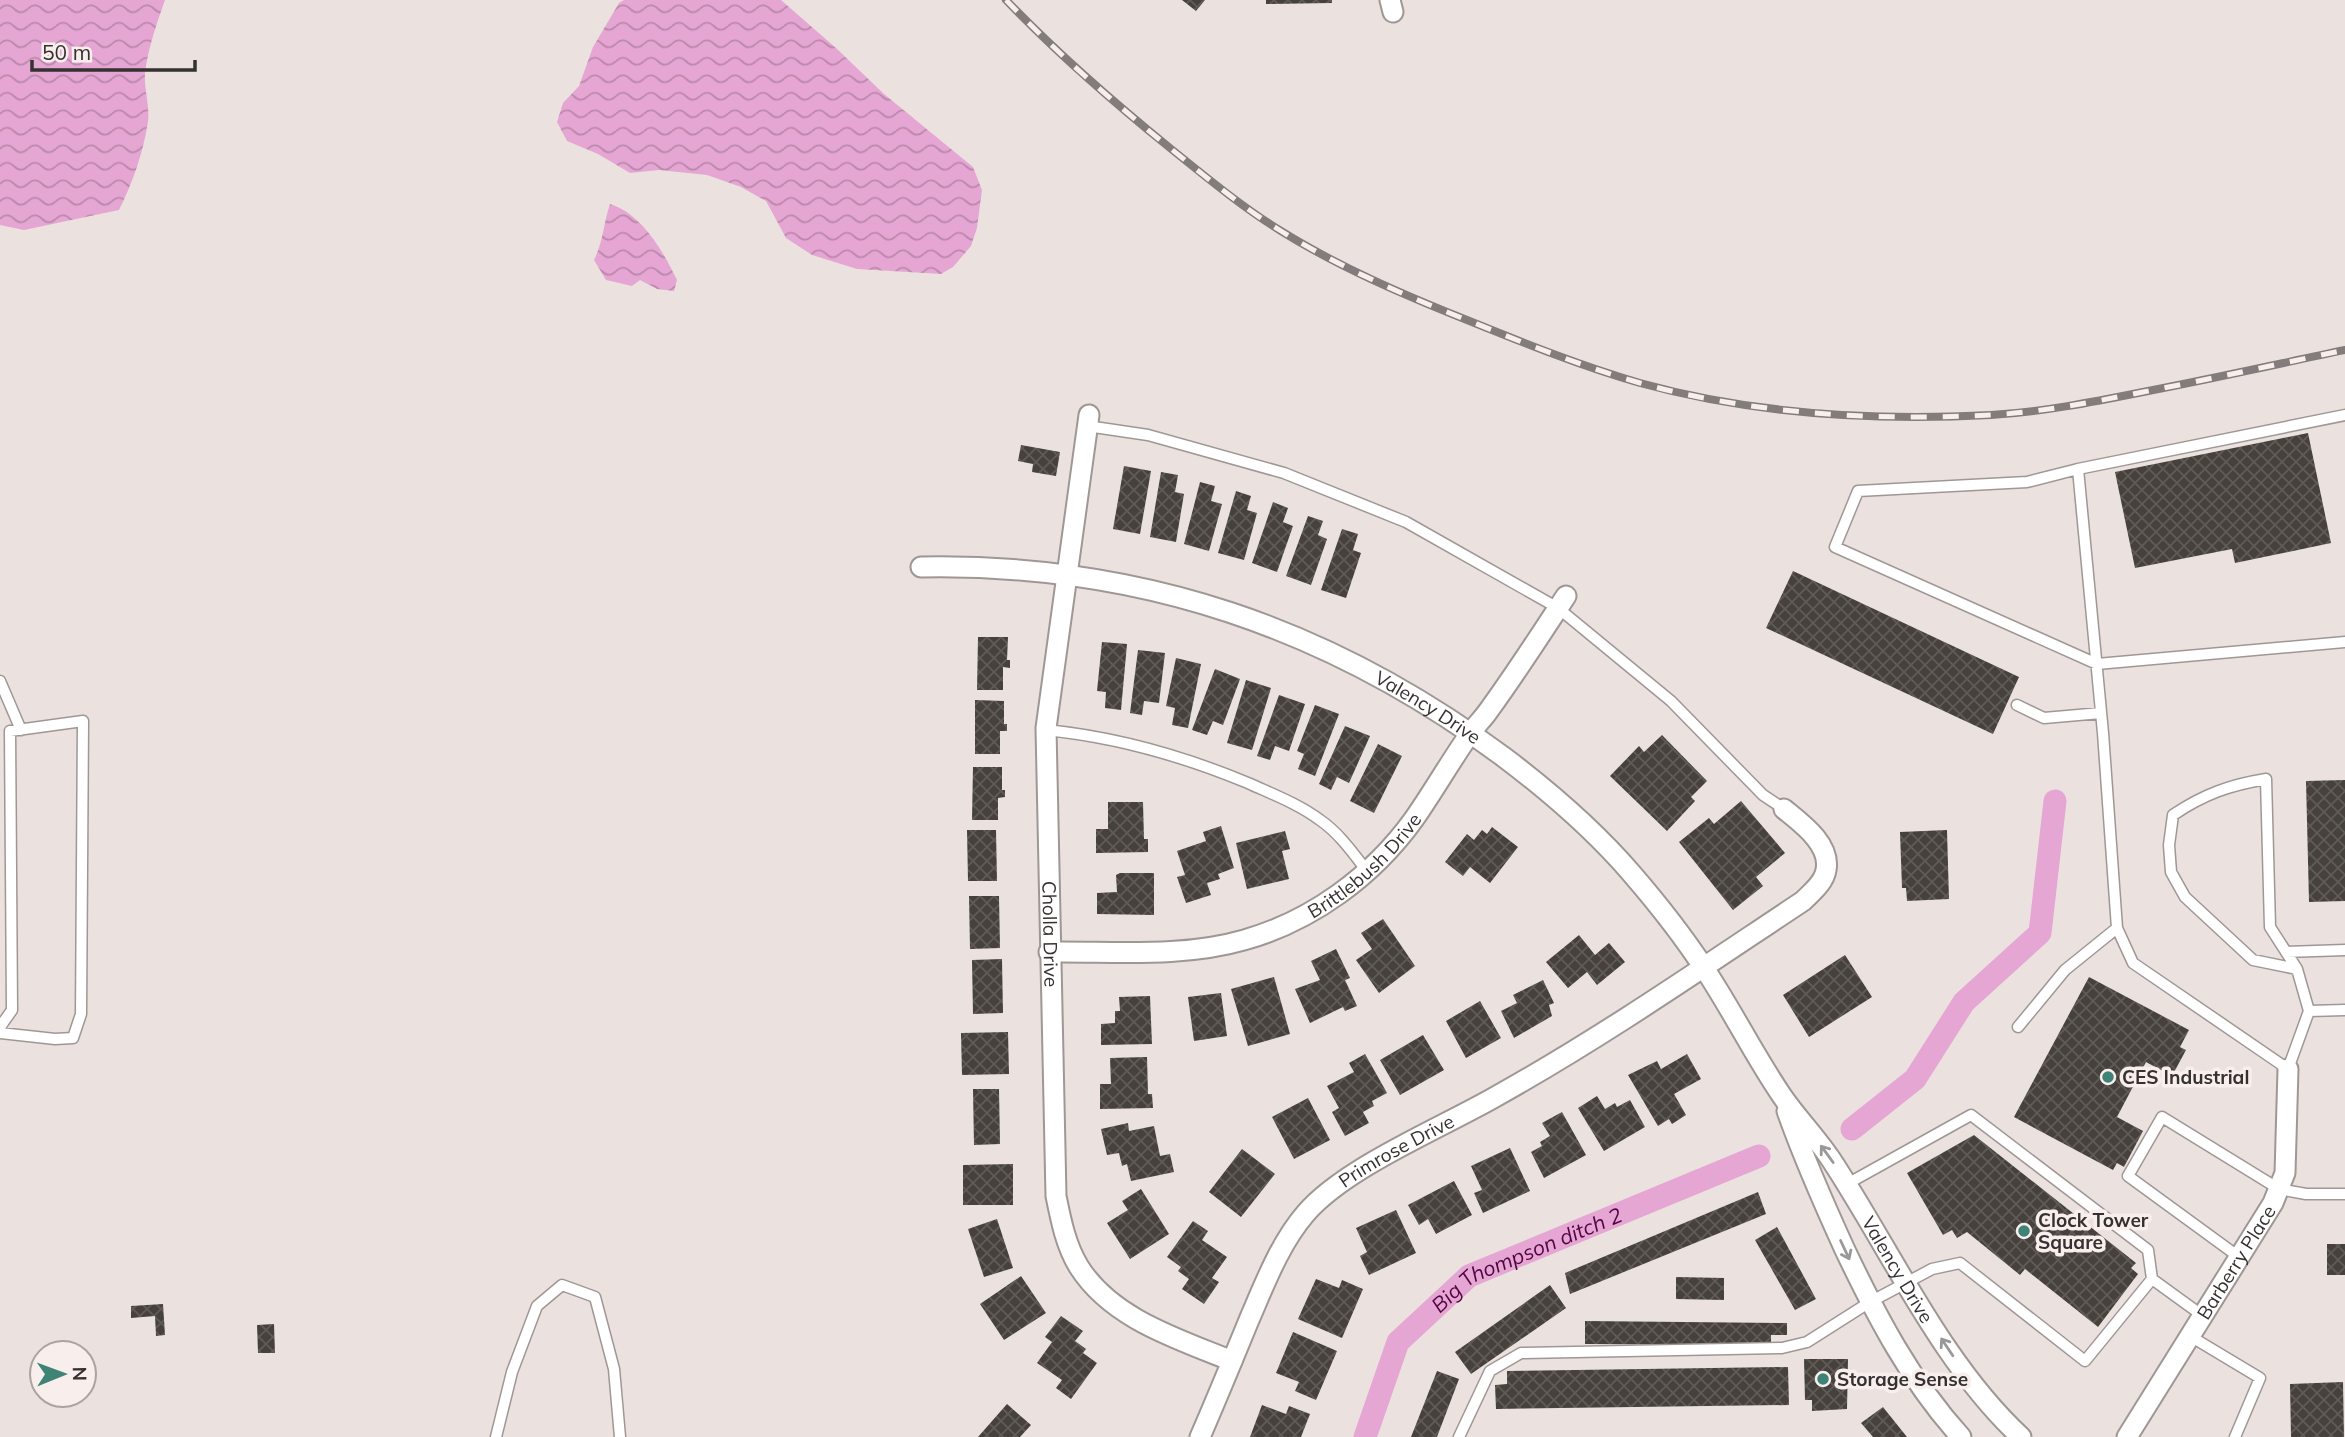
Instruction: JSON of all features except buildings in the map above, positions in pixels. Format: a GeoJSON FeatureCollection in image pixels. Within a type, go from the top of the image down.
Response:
{"type":"FeatureCollection","features":[{"type":"Feature","properties":{"kind":"street","name":"Cholla Drive"},"geometry":{"type":"LineString","coordinates":[[1088,420],[1046,730],[1055,1196],[1070,1249],[1092,1284],[1122,1311],[1174,1337],[1232,1361]]}},
{"type":"Feature","properties":{"kind":"street","name":"Valency Drive"},"geometry":{"type":"LineString","coordinates":[[921,567],[996,568],[1066,575],[1150,590],[1215,607],[1364,668],[1399,687],[1471,733],[1535,782],[1643,887],[1703,967],[1782,1096],[1830,1156],[1945,1345],[1993,1410],[2021,1437]]}},
{"type":"Feature","properties":{"kind":"street","name":"Brittlebush Drive"},"geometry":{"type":"LineString","coordinates":[[1049,952],[1190,950],[1243,941],[1311,912],[1367,871],[1412,821],[1562,602]]}},
{"type":"Feature","properties":{"kind":"street","name":"Primrose Drive"},"geometry":{"type":"LineString","coordinates":[[1200,1437],[1268,1275],[1307,1212],[1371,1165],[1496,1097],[1703,967],[1803,901],[1818,886],[1826,871],[1825,856],[1817,839],[1784,808]]}},
{"type":"Feature","properties":{"kind":"street","name":"Barberry Place"},"geometry":{"type":"LineString","coordinates":[[2127,1437],[2273,1203],[2285,1174],[2288,1069]]}},
{"type":"Feature","properties":{"kind":"street","name":"Valency Drive"},"geometry":{"type":"LineString","coordinates":[[1782,1096],[1807,1169],[1870,1302],[1921,1388],[1961,1437]]}},
{"type":"Feature","properties":{"kind":"lane"},"geometry":{"type":"LineString","coordinates":[[2345,415],[2078,469],[2027,482],[1858,491],[1835,547],[2097,664],[2345,642]]}},
{"type":"Feature","properties":{"kind":"lane"},"geometry":{"type":"LineString","coordinates":[[1088,420],[1225,456],[1324,488],[1406,522],[1562,602],[1671,701],[1763,795],[1784,808]]}},
{"type":"Feature","properties":{"kind":"lane"},"geometry":{"type":"LineString","coordinates":[[2078,469],[2097,664],[2116,928],[2133,963],[2288,1069],[2309,1011],[2297,969],[2270,927],[2266,779],[2232,785],[2196,799],[2173,815],[2169,845],[2171,872],[2185,897],[2253,960],[2297,969]]}},
{"type":"Feature","properties":{"kind":"lane"},"geometry":{"type":"LineString","coordinates":[[0,681],[20,730]]}},
{"type":"Feature","properties":{"kind":"lane"},"geometry":{"type":"LineString","coordinates":[[2017,705],[2043,718],[2101,713]]}},
{"type":"Feature","properties":{"kind":"lane"},"geometry":{"type":"LineString","coordinates":[[0,1027],[12,1010],[10,731],[83,721],[81,1014],[73,1038],[55,1039],[0,1033]]}},
{"type":"Feature","properties":{"kind":"lane"},"geometry":{"type":"LineString","coordinates":[[1046,730],[1095,735],[1139,746],[1204,765],[1274,794],[1321,820],[1345,843],[1367,871]]}},
{"type":"Feature","properties":{"kind":"lane"},"geometry":{"type":"LineString","coordinates":[[2018,1027],[2065,970],[2116,928]]}},
{"type":"Feature","properties":{"kind":"lane"},"geometry":{"type":"LineString","coordinates":[[2286,952],[2345,950]]}},
{"type":"Feature","properties":{"kind":"lane"},"geometry":{"type":"LineString","coordinates":[[2309,1011],[2345,1010]]}},
{"type":"Feature","properties":{"kind":"lane"},"geometry":{"type":"LineString","coordinates":[[1847,1184],[1971,1115],[2148,1250],[2152,1279],[2203,1316]]}},
{"type":"Feature","properties":{"kind":"lane"},"geometry":{"type":"LineString","coordinates":[[2239,1257],[2129,1176],[2162,1117],[2279,1189],[2306,1194],[2345,1194]]}},
{"type":"Feature","properties":{"kind":"lane"},"geometry":{"type":"LineString","coordinates":[[1459,1437],[1490,1371],[1521,1353],[1782,1348],[1807,1342],[1870,1302],[1932,1269],[1960,1263],[2085,1362],[2152,1279]]}},
{"type":"Feature","properties":{"kind":"lane"},"geometry":{"type":"LineString","coordinates":[[496,1437],[512,1372],[537,1306],[562,1285],[595,1297],[614,1369],[620,1437]]}},
{"type":"Feature","properties":{"kind":"lane"},"geometry":{"type":"LineString","coordinates":[[2190,1336],[2260,1378],[2235,1437]]}},
{"type":"Feature","properties":{"kind":"water"},"geometry":{"type":"Polygon","coordinates":[[[0,0],[165,0],[145,73],[148,116],[146,134],[137,167],[119,210],[24,230],[0,225],[0,0]]]}},
{"type":"Feature","properties":{"kind":"water"},"geometry":{"type":"Polygon","coordinates":[[[624,0],[781,0],[884,94],[973,167],[982,190],[977,228],[971,246],[953,267],[941,274],[857,269],[812,255],[786,238],[766,201],[741,187],[707,175],[659,170],[630,173],[598,154],[567,141],[557,122],[563,103],[579,86],[593,47],[619,3],[624,0]]]}},
{"type":"Feature","properties":{"kind":"water"},"geometry":{"type":"Polygon","coordinates":[[[610,204],[632,216],[650,235],[677,280],[674,291],[657,289],[640,280],[632,286],[606,280],[594,260],[610,204]]]}},
{"type":"Feature","properties":{"kind":"waterway","name":"Big Thompson ditch 2"},"geometry":{"type":"LineString","coordinates":[[1852,1129],[1915,1079],[1964,1002],[2040,933],[2055,801]]}},
{"type":"Feature","properties":{"kind":"waterway","name":"Big Thompson ditch 2"},"geometry":{"type":"LineString","coordinates":[[1365,1437],[1398,1342],[1469,1276],[1759,1156]]}},
{"type":"Feature","properties":{"kind":"railway"},"geometry":{"type":"LineString","coordinates":[[1006,0],[1065,58],[1170,148],[1252,212],[1303,244],[1372,280],[1553,354],[1682,394],[1769,408],[1858,416],[1991,415],[2086,403],[2345,350]]}},
{"type":"Feature","properties":{"kind":"place","name":"CES Industrial"},"geometry":{"type":"Point","coordinates":[2108,1077]}},
{"type":"Feature","properties":{"kind":"place","name":"Clock Tower Square"},"geometry":{"type":"Point","coordinates":[2024,1231]}},
{"type":"Feature","properties":{"kind":"place","name":"Storage Sense"},"geometry":{"type":"Point","coordinates":[1823,1379]}}]}
